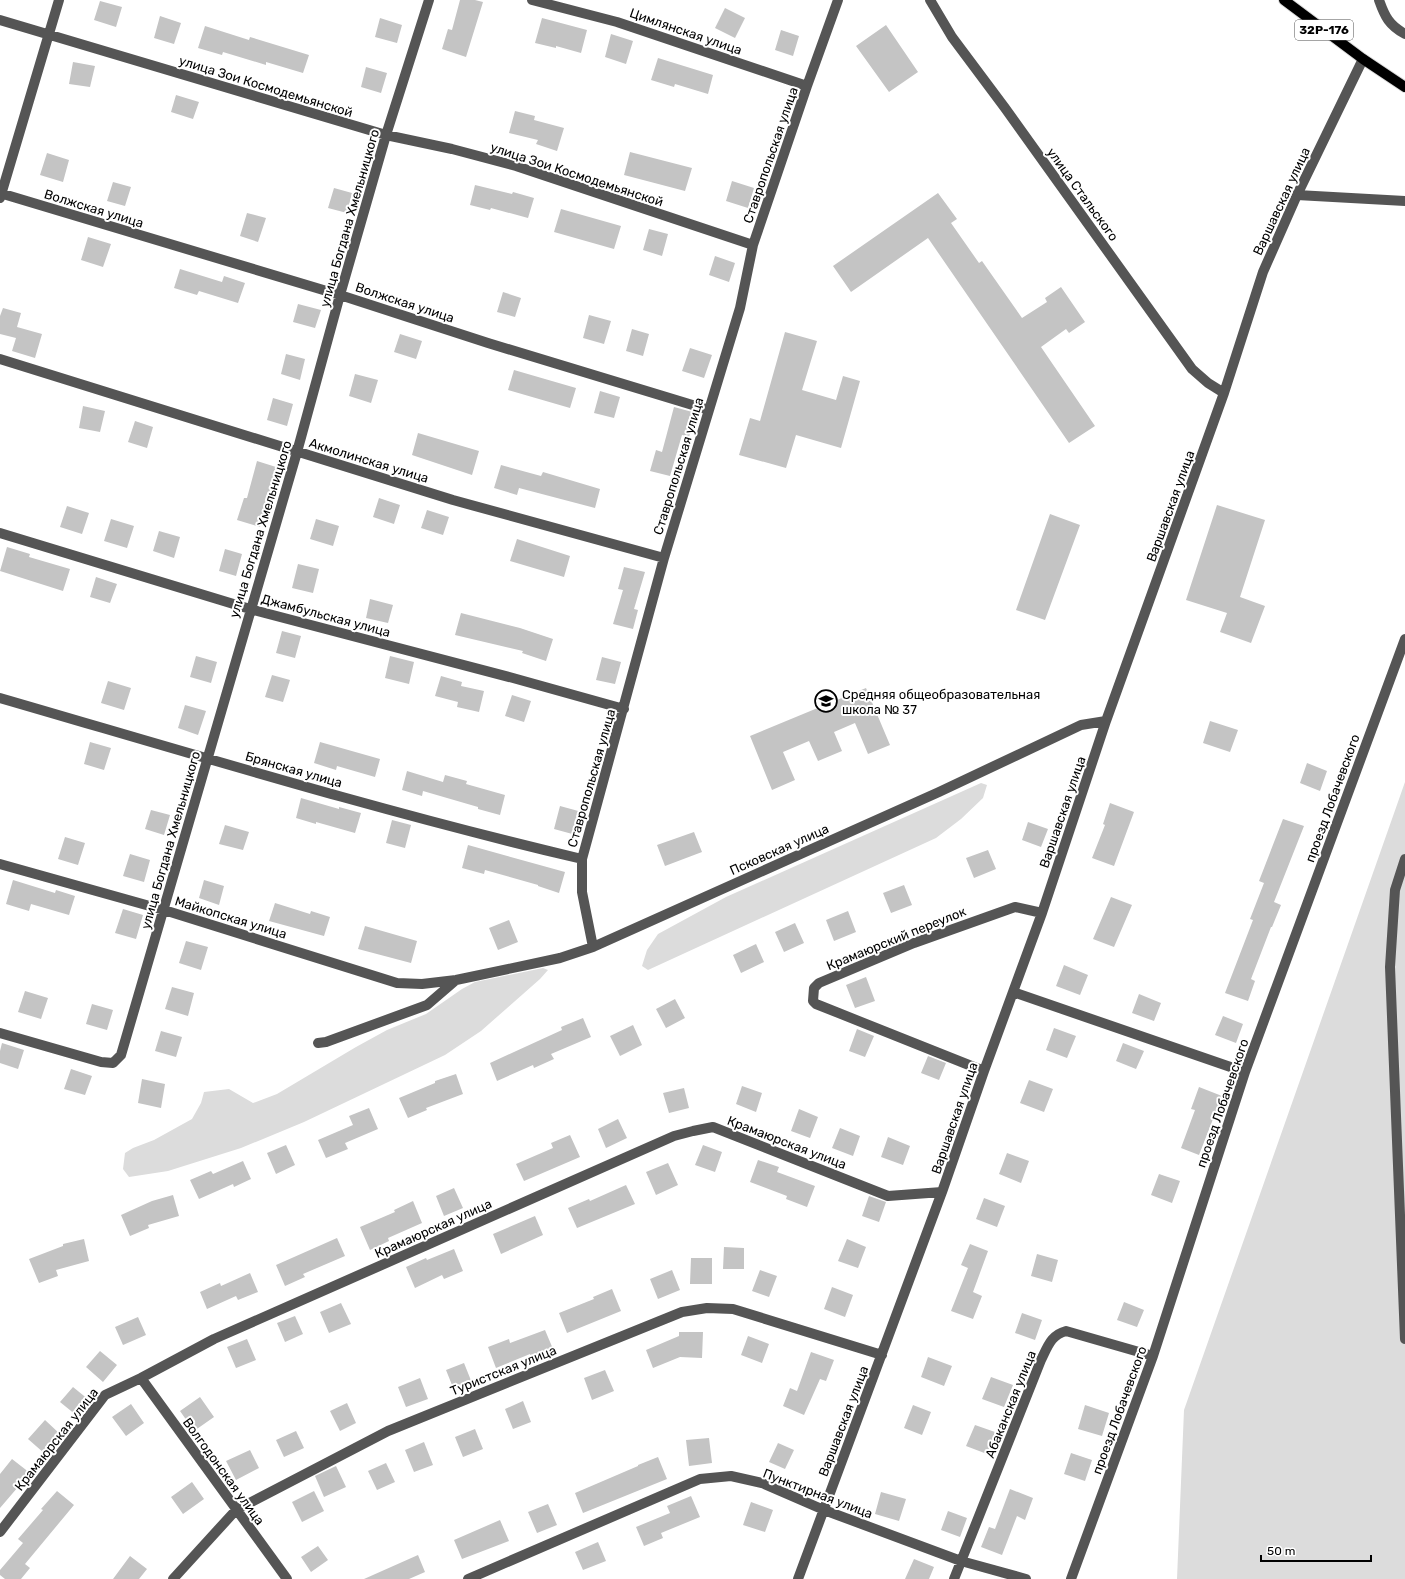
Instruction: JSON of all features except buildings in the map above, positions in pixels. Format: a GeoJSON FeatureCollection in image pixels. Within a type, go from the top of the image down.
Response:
{"type":"FeatureCollection","features":[{"type":"Feature","properties":{"kind":"main road","name":"32Р-176"},"geometry":{"type":"LineString","coordinates":[[1284,0],[1363,59],[1405,87]]}},
{"type":"Feature","properties":{"kind":"street"},"geometry":{"type":"LineString","coordinates":[[0,195],[59,0]]}},
{"type":"Feature","properties":{"kind":"street","name":"улица Богдана Хмельницкого"},"geometry":{"type":"LineString","coordinates":[[0,1033],[101,1062],[113,1063],[121,1055],[297,452],[386,135],[429,0]]}},
{"type":"Feature","properties":{"kind":"street","name":"Цимлянская улица"},"geometry":{"type":"LineString","coordinates":[[532,0],[617,22],[807,86]]}},
{"type":"Feature","properties":{"kind":"street","name":"Ставропольская улица"},"geometry":{"type":"LineString","coordinates":[[593,946],[582,892],[582,859],[664,558],[740,308],[753,246],[807,86],[838,0]]}},
{"type":"Feature","properties":{"kind":"street","name":"улица Стальского"},"geometry":{"type":"LineString","coordinates":[[930,0],[952,36],[1192,369],[1208,383],[1224,393]]}},
{"type":"Feature","properties":{"kind":"street"},"geometry":{"type":"LineString","coordinates":[[1379,0],[1384,16],[1395,28],[1405,34]]}},
{"type":"Feature","properties":{"kind":"street","name":"улица Зои Космодемьянской"},"geometry":{"type":"LineString","coordinates":[[0,20],[386,135],[452,149],[516,166],[753,246]]}},
{"type":"Feature","properties":{"kind":"street","name":"Варшавская улица"},"geometry":{"type":"LineString","coordinates":[[798,1579],[942,1192],[984,1071],[1042,913],[1106,721],[1224,393],[1263,272],[1297,194],[1363,59]]}},
{"type":"Feature","properties":{"kind":"street"},"geometry":{"type":"LineString","coordinates":[[1297,194],[1405,202]]}},
{"type":"Feature","properties":{"kind":"street","name":"Волжская улица"},"geometry":{"type":"LineString","coordinates":[[0,195],[340,295],[488,343],[709,410]]}},
{"type":"Feature","properties":{"kind":"street","name":"Акмолинская улица"},"geometry":{"type":"LineString","coordinates":[[0,359],[453,500],[664,558]]}},
{"type":"Feature","properties":{"kind":"street","name":"Джамбульская улица"},"geometry":{"type":"LineString","coordinates":[[0,533],[250,609],[514,678],[624,709]]}},
{"type":"Feature","properties":{"kind":"street","name":"проезд Лобачевского"},"geometry":{"type":"LineString","coordinates":[[1071,1579],[1153,1356],[1245,1072],[1405,639]]}},
{"type":"Feature","properties":{"kind":"street","name":"Брянская улица"},"geometry":{"type":"LineString","coordinates":[[0,698],[489,837],[582,859]]}},
{"type":"Feature","properties":{"kind":"street","name":"Псковская улица"},"geometry":{"type":"LineString","coordinates":[[456,980],[560,958],[593,946],[939,792],[1081,726],[1106,721]]}},
{"type":"Feature","properties":{"kind":"street"},"geometry":{"type":"LineString","coordinates":[[1405,859],[1395,890],[1390,967],[1405,1339]]}},
{"type":"Feature","properties":{"kind":"street","name":"Майкопская улица"},"geometry":{"type":"LineString","coordinates":[[0,864],[164,910],[397,983],[422,984],[456,980]]}},
{"type":"Feature","properties":{"kind":"street","name":"Крамаюрский переулок"},"geometry":{"type":"LineString","coordinates":[[984,1071],[816,1004],[813,1001],[814,988],[819,983],[914,943],[1014,908],[1042,913]]}},
{"type":"Feature","properties":{"kind":"street"},"geometry":{"type":"LineString","coordinates":[[318,1042],[326,1042],[427,1005],[456,980]]}},
{"type":"Feature","properties":{"kind":"street"},"geometry":{"type":"LineString","coordinates":[[1013,992],[1245,1072]]}},
{"type":"Feature","properties":{"kind":"street","name":"Крамаюрская улица"},"geometry":{"type":"LineString","coordinates":[[0,1532],[105,1395],[141,1378],[214,1339],[674,1136],[713,1127],[888,1196],[942,1192]]}},
{"type":"Feature","properties":{"kind":"street","name":"Туристская улица"},"geometry":{"type":"LineString","coordinates":[[173,1579],[236,1510],[388,1431],[682,1312],[707,1308],[733,1309],[882,1355]]}},
{"type":"Feature","properties":{"kind":"street","name":"Абаканская улица"},"geometry":{"type":"LineString","coordinates":[[954,1579],[1038,1367],[1051,1340],[1058,1334],[1066,1331],[1153,1356]]}},
{"type":"Feature","properties":{"kind":"street","name":"Волгодонская улица"},"geometry":{"type":"LineString","coordinates":[[141,1378],[287,1579]]}},
{"type":"Feature","properties":{"kind":"street","name":"Пунктирная улица"},"geometry":{"type":"LineString","coordinates":[[468,1579],[700,1479],[731,1476],[762,1483],[824,1510],[961,1561],[1026,1579]]}},
{"type":"Feature","properties":{"kind":"shaded area"},"geometry":{"type":"Polygon","coordinates":[[[1405,782],[1405,1579],[1177,1579],[1184,1410],[1405,782]]]}},
{"type":"Feature","properties":{"kind":"shaded area"},"geometry":{"type":"Polygon","coordinates":[[[981,783],[987,785],[983,798],[961,819],[936,838],[648,970],[642,966],[647,950],[658,934],[726,897],[981,783]]]}},
{"type":"Feature","properties":{"kind":"shaded area"},"geometry":{"type":"Polygon","coordinates":[[[543,968],[548,970],[540,979],[481,1031],[445,1055],[304,1122],[241,1148],[168,1171],[129,1177],[123,1169],[125,1153],[133,1148],[154,1140],[192,1119],[201,1103],[204,1092],[229,1089],[253,1103],[277,1094],[387,1030],[426,1014],[462,989],[475,982],[543,968]]]}},
{"type":"Feature","properties":{"kind":"place","name":"Средняя общеобразовательная школа № 37"},"geometry":{"type":"Point","coordinates":[826,701]}}]}
